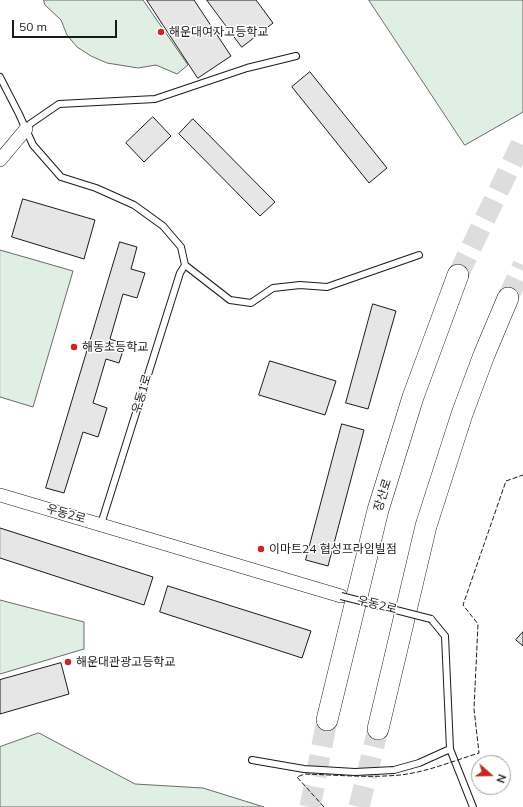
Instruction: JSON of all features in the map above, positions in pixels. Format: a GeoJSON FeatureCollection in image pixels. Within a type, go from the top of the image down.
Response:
{"type":"FeatureCollection","features":[{"type":"Feature","properties":{"kind":"highway","name":"장산로"},"geometry":{"type":"LineString","coordinates":[[327,720],[378,510],[413,397],[458,275]]}},
{"type":"Feature","properties":{"kind":"highway"},"geometry":{"type":"LineString","coordinates":[[378,729],[426,526],[462,414],[484,355],[508,298]]}},
{"type":"Feature","properties":{"kind":"street"},"geometry":{"type":"LineString","coordinates":[[0,160],[26,129]]}},
{"type":"Feature","properties":{"kind":"street","name":"우동2로"},"geometry":{"type":"LineString","coordinates":[[0,494],[341,596]]}},
{"type":"Feature","properties":{"kind":"lane"},"geometry":{"type":"LineString","coordinates":[[26,129],[30,124],[59,104],[155,99],[247,68],[296,56]]}},
{"type":"Feature","properties":{"kind":"lane"},"geometry":{"type":"LineString","coordinates":[[0,77],[33,145],[61,177],[96,188],[134,206],[163,226],[180,247],[185,265],[230,300],[251,303],[273,288],[300,285],[327,287],[419,255]]}},
{"type":"Feature","properties":{"kind":"lane","name":"우동1로"},"geometry":{"type":"LineString","coordinates":[[101,524],[180,273],[185,265]]}},
{"type":"Feature","properties":{"kind":"lane","name":"우동2로"},"geometry":{"type":"LineString","coordinates":[[341,596],[431,619],[445,636],[450,749],[473,807]]}},
{"type":"Feature","properties":{"kind":"lane"},"geometry":{"type":"LineString","coordinates":[[252,760],[304,769],[356,772],[379,771],[394,770],[420,764],[450,749]]}},
{"type":"Feature","properties":{"kind":"green space"},"geometry":{"type":"Polygon","coordinates":[[[44,0],[143,0],[188,65],[177,74],[156,65],[138,68],[107,63],[91,56],[77,47],[67,35],[61,20],[45,5],[44,0]]]}},
{"type":"Feature","properties":{"kind":"green space"},"geometry":{"type":"Polygon","coordinates":[[[369,0],[523,0],[523,112],[465,145],[369,0]]]}},
{"type":"Feature","properties":{"kind":"green space"},"geometry":{"type":"Polygon","coordinates":[[[0,250],[73,271],[33,407],[0,397],[0,250]]]}},
{"type":"Feature","properties":{"kind":"green space"},"geometry":{"type":"Polygon","coordinates":[[[0,600],[84,622],[84,649],[0,674],[0,600]]]}},
{"type":"Feature","properties":{"kind":"green space"},"geometry":{"type":"Polygon","coordinates":[[[39,733],[135,784],[203,788],[264,807],[0,807],[0,747],[39,733]]]}},
{"type":"Feature","properties":{"kind":"building"},"geometry":{"type":"Polygon","coordinates":[[[147,0],[194,0],[231,56],[198,78],[147,0]]]}},
{"type":"Feature","properties":{"kind":"building"},"geometry":{"type":"Polygon","coordinates":[[[207,0],[256,0],[273,23],[242,47],[207,0]]]}},
{"type":"Feature","properties":{"kind":"building"},"geometry":{"type":"Polygon","coordinates":[[[310,72],[387,168],[369,183],[292,87],[310,72]]]}},
{"type":"Feature","properties":{"kind":"building"},"geometry":{"type":"Polygon","coordinates":[[[153,117],[171,136],[144,162],[126,143],[153,117]]]}},
{"type":"Feature","properties":{"kind":"building"},"geometry":{"type":"Polygon","coordinates":[[[193,119],[275,202],[260,216],[179,134],[193,119]]]}},
{"type":"Feature","properties":{"kind":"building"},"geometry":{"type":"Polygon","coordinates":[[[23,199],[95,220],[84,259],[12,237],[23,199]]]}},
{"type":"Feature","properties":{"kind":"building"},"geometry":{"type":"Polygon","coordinates":[[[120,242],[137,247],[131,269],[145,273],[137,298],[123,294],[110,339],[125,344],[119,363],[106,359],[93,403],[107,408],[98,437],[83,432],[64,493],[46,488],[120,242]]]}},
{"type":"Feature","properties":{"kind":"building"},"geometry":{"type":"Polygon","coordinates":[[[373,304],[396,311],[368,409],[346,403],[373,304]]]}},
{"type":"Feature","properties":{"kind":"building"},"geometry":{"type":"Polygon","coordinates":[[[270,361],[336,381],[325,415],[259,395],[270,361]]]}},
{"type":"Feature","properties":{"kind":"building"},"geometry":{"type":"Polygon","coordinates":[[[342,424],[364,430],[328,566],[306,560],[342,424]]]}},
{"type":"Feature","properties":{"kind":"building"},"geometry":{"type":"Polygon","coordinates":[[[0,528],[153,577],[144,605],[0,558],[0,528]]]}},
{"type":"Feature","properties":{"kind":"building"},"geometry":{"type":"Polygon","coordinates":[[[168,586],[311,631],[302,658],[160,612],[168,586]]]}},
{"type":"Feature","properties":{"kind":"building"},"geometry":{"type":"Polygon","coordinates":[[[523,632],[523,646],[516,640],[523,632]]]}},
{"type":"Feature","properties":{"kind":"building"},"geometry":{"type":"Polygon","coordinates":[[[61,663],[69,694],[0,714],[0,680],[61,663]]]}},
{"type":"Feature","properties":{"kind":"tunnel"},"geometry":{"type":"LineString","coordinates":[[458,275],[523,140]]}},
{"type":"Feature","properties":{"kind":"tunnel"},"geometry":{"type":"LineString","coordinates":[[508,298],[523,265]]}},
{"type":"Feature","properties":{"kind":"tunnel"},"geometry":{"type":"LineString","coordinates":[[310,807],[327,720]]}},
{"type":"Feature","properties":{"kind":"tunnel"},"geometry":{"type":"LineString","coordinates":[[359,807],[378,729]]}},
{"type":"Feature","properties":{"kind":"fence"},"geometry":{"type":"LineString","coordinates":[[324,807],[297,777],[305,774],[365,776],[410,774],[479,753],[474,709],[478,624],[463,605],[506,481],[523,475]]}},
{"type":"Feature","properties":{"kind":"place","name":"해운대여자고등학교"},"geometry":{"type":"Point","coordinates":[161,32]}},
{"type":"Feature","properties":{"kind":"place","name":"해동초등학교"},"geometry":{"type":"Point","coordinates":[74,347]}},
{"type":"Feature","properties":{"kind":"place","name":"이마트24 협성프라임빌점"},"geometry":{"type":"Point","coordinates":[261,549]}},
{"type":"Feature","properties":{"kind":"place","name":"해운대관광고등학교"},"geometry":{"type":"Point","coordinates":[68,662]}}]}
